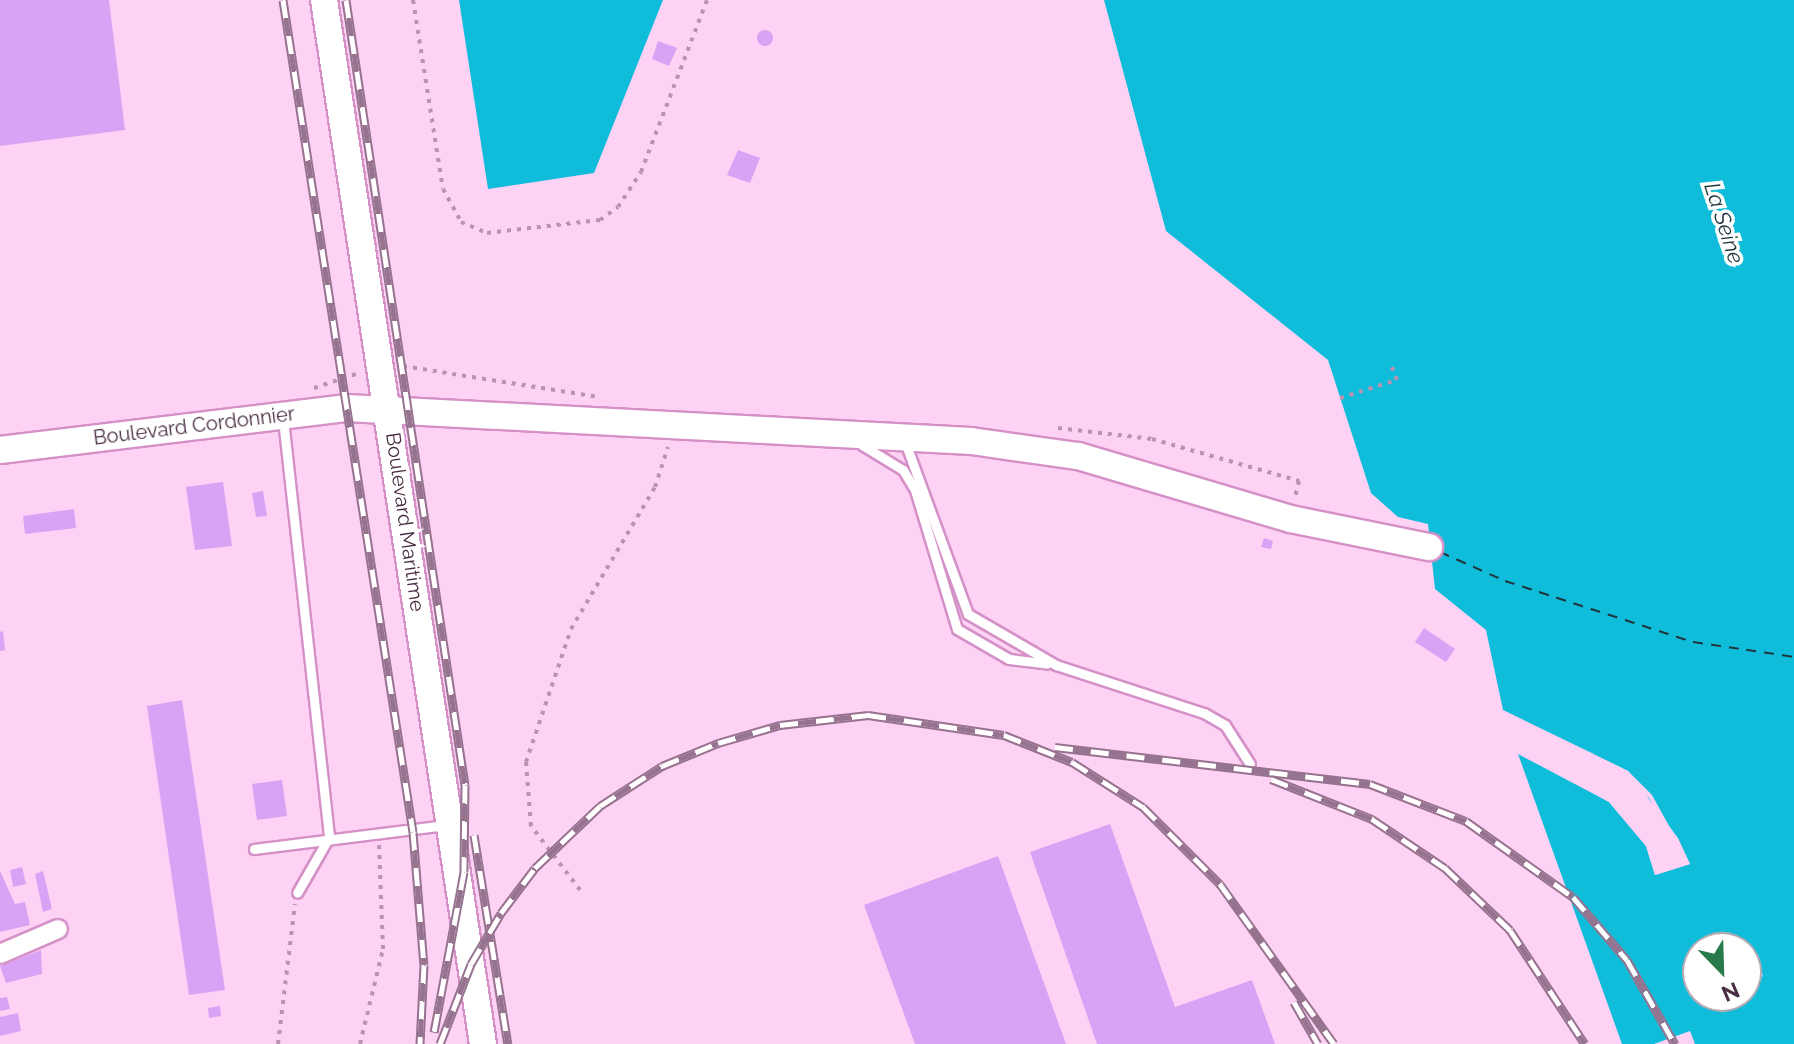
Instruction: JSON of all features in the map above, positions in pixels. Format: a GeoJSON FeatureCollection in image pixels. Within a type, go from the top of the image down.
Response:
{"type":"FeatureCollection","features":[{"type":"Feature","properties":{"kind":"street","name":"Boulevard Maritime"},"geometry":{"type":"LineString","coordinates":[[324,0],[483,1044]]}},
{"type":"Feature","properties":{"kind":"street","name":"Boulevard Cordonnier"},"geometry":{"type":"LineString","coordinates":[[0,450],[282,415],[388,410],[902,437],[1078,456],[1291,519],[1429,547]]}},
{"type":"Feature","properties":{"kind":"street"},"geometry":{"type":"LineString","coordinates":[[0,954],[58,929]]}},
{"type":"Feature","properties":{"kind":"lane"},"geometry":{"type":"LineString","coordinates":[[282,415],[329,837],[297,893]]}},
{"type":"Feature","properties":{"kind":"lane"},"geometry":{"type":"LineString","coordinates":[[792,431],[862,445],[903,470],[957,629],[1009,659],[1056,665],[1204,713],[1225,725],[1250,764]]}},
{"type":"Feature","properties":{"kind":"lane"},"geometry":{"type":"LineString","coordinates":[[902,437],[927,487],[968,614],[1056,665]]}},
{"type":"Feature","properties":{"kind":"lane"},"geometry":{"type":"LineString","coordinates":[[254,849],[449,824]]}},
{"type":"Feature","properties":{"kind":"path"},"geometry":{"type":"LineString","coordinates":[[413,0],[443,189],[461,222],[487,233],[600,220],[618,207],[641,172],[707,0]]}},
{"type":"Feature","properties":{"kind":"path"},"geometry":{"type":"LineString","coordinates":[[1340,398],[1397,380],[1391,365]]}},
{"type":"Feature","properties":{"kind":"path"},"geometry":{"type":"LineString","coordinates":[[580,890],[531,826],[526,762],[557,662],[655,487],[674,425]]}},
{"type":"Feature","properties":{"kind":"path"},"geometry":{"type":"LineString","coordinates":[[360,1044],[383,949],[379,834]]}},
{"type":"Feature","properties":{"kind":"path"},"geometry":{"type":"LineString","coordinates":[[278,1044],[297,893]]}},
{"type":"Feature","properties":{"kind":"water"},"geometry":{"type":"Polygon","coordinates":[[[459,0],[663,0],[594,173],[488,189],[459,0]]]}},
{"type":"Feature","properties":{"kind":"water","name":"La Seine"},"geometry":{"type":"Polygon","coordinates":[[[1104,0],[1794,0],[1794,1044],[1695,1044],[1690,1031],[1654,1044],[1622,1044],[1518,754],[1609,802],[1646,846],[1655,875],[1690,864],[1678,838],[1628,771],[1503,710],[1486,630],[1435,589],[1428,524],[1398,517],[1371,493],[1328,360],[1166,231],[1104,0]]]}},
{"type":"Feature","properties":{"kind":"pier"},"geometry":{"type":"Polygon","coordinates":[[[1517,750],[1585,778],[1612,799],[1649,844],[1657,870],[1684,862],[1649,798],[1595,755],[1628,771],[1652,795],[1690,864],[1655,875],[1646,846],[1609,802],[1517,750]]]}},
{"type":"Feature","properties":{"kind":"building"},"geometry":{"type":"Polygon","coordinates":[[[0,0],[109,0],[125,130],[0,146],[0,0]]]}},
{"type":"Feature","properties":{"kind":"building"},"geometry":{"type":"Polygon","coordinates":[[[762,30],[768,30],[773,38],[771,44],[762,46],[757,41],[757,35],[762,30]]]}},
{"type":"Feature","properties":{"kind":"building"},"geometry":{"type":"Polygon","coordinates":[[[658,41],[677,48],[669,66],[652,59],[658,41]]]}},
{"type":"Feature","properties":{"kind":"building"},"geometry":{"type":"Polygon","coordinates":[[[738,150],[760,158],[750,183],[727,175],[738,150]]]}},
{"type":"Feature","properties":{"kind":"building"},"geometry":{"type":"Polygon","coordinates":[[[223,482],[232,546],[195,550],[186,487],[223,482]]]}},
{"type":"Feature","properties":{"kind":"building"},"geometry":{"type":"Polygon","coordinates":[[[263,491],[267,516],[256,517],[252,493],[263,491]]]}},
{"type":"Feature","properties":{"kind":"building"},"geometry":{"type":"Polygon","coordinates":[[[74,509],[76,528],[25,534],[23,516],[74,509]]]}},
{"type":"Feature","properties":{"kind":"building"},"geometry":{"type":"Polygon","coordinates":[[[1264,538],[1273,541],[1271,549],[1261,547],[1264,538]]]}},
{"type":"Feature","properties":{"kind":"building"},"geometry":{"type":"Polygon","coordinates":[[[1424,628],[1455,649],[1446,662],[1415,642],[1424,628]]]}},
{"type":"Feature","properties":{"kind":"building"},"geometry":{"type":"Polygon","coordinates":[[[3,631],[5,650],[0,651],[0,632],[3,631]]]}},
{"type":"Feature","properties":{"kind":"building"},"geometry":{"type":"Polygon","coordinates":[[[182,700],[225,990],[189,995],[147,706],[182,700]]]}},
{"type":"Feature","properties":{"kind":"building"},"geometry":{"type":"Polygon","coordinates":[[[282,780],[287,816],[257,820],[252,784],[282,780]]]}},
{"type":"Feature","properties":{"kind":"building"},"geometry":{"type":"Polygon","coordinates":[[[1110,824],[1175,1007],[1252,980],[1275,1044],[1097,1044],[1030,852],[1110,824]]]}},
{"type":"Feature","properties":{"kind":"building"},"geometry":{"type":"Polygon","coordinates":[[[998,856],[1066,1044],[915,1044],[864,905],[998,856]]]}},
{"type":"Feature","properties":{"kind":"building"},"geometry":{"type":"Polygon","coordinates":[[[22,867],[26,884],[13,887],[10,870],[22,867]]]}},
{"type":"Feature","properties":{"kind":"building"},"geometry":{"type":"Polygon","coordinates":[[[0,871],[15,904],[25,902],[30,925],[0,932],[0,871]]]}},
{"type":"Feature","properties":{"kind":"building"},"geometry":{"type":"Polygon","coordinates":[[[43,871],[52,909],[43,912],[35,874],[43,871]]]}},
{"type":"Feature","properties":{"kind":"building"},"geometry":{"type":"Polygon","coordinates":[[[41,950],[42,974],[6,983],[0,966],[41,950]]]}},
{"type":"Feature","properties":{"kind":"building"},"geometry":{"type":"Polygon","coordinates":[[[7,997],[10,1009],[0,1011],[0,998],[7,997]]]}},
{"type":"Feature","properties":{"kind":"building"},"geometry":{"type":"Polygon","coordinates":[[[220,1006],[221,1016],[209,1018],[208,1008],[220,1006]]]}},
{"type":"Feature","properties":{"kind":"building"},"geometry":{"type":"Polygon","coordinates":[[[18,1013],[21,1031],[0,1036],[0,1017],[18,1013]]]}},
{"type":"Feature","properties":{"kind":"ferry route"},"geometry":{"type":"LineString","coordinates":[[1440,552],[1505,581],[1693,642],[1794,657]]}},
{"type":"Feature","properties":{"kind":"railway"},"geometry":{"type":"LineString","coordinates":[[283,0],[413,832],[424,965],[420,1044]]}},
{"type":"Feature","properties":{"kind":"railway"},"geometry":{"type":"LineString","coordinates":[[346,0],[465,785],[464,872],[434,1032]]}},
{"type":"Feature","properties":{"kind":"railway"},"geometry":{"type":"LineString","coordinates":[[440,1044],[471,964],[501,913],[535,868],[600,806],[662,766],[718,743],[780,725],[868,715],[1004,735],[1072,762],[1143,807],[1220,884],[1334,1044]]}},
{"type":"Feature","properties":{"kind":"railway"},"geometry":{"type":"LineString","coordinates":[[1055,747],[1370,784],[1466,821],[1573,897],[1627,960],[1675,1044]]}},
{"type":"Feature","properties":{"kind":"railway"},"geometry":{"type":"LineString","coordinates":[[1271,779],[1372,819],[1445,868],[1510,930],[1585,1044]]}},
{"type":"Feature","properties":{"kind":"railway"},"geometry":{"type":"LineString","coordinates":[[474,835],[508,1044]]}},
{"type":"Feature","properties":{"kind":"railway"},"geometry":{"type":"LineString","coordinates":[[1294,1002],[1318,1044]]}}]}
